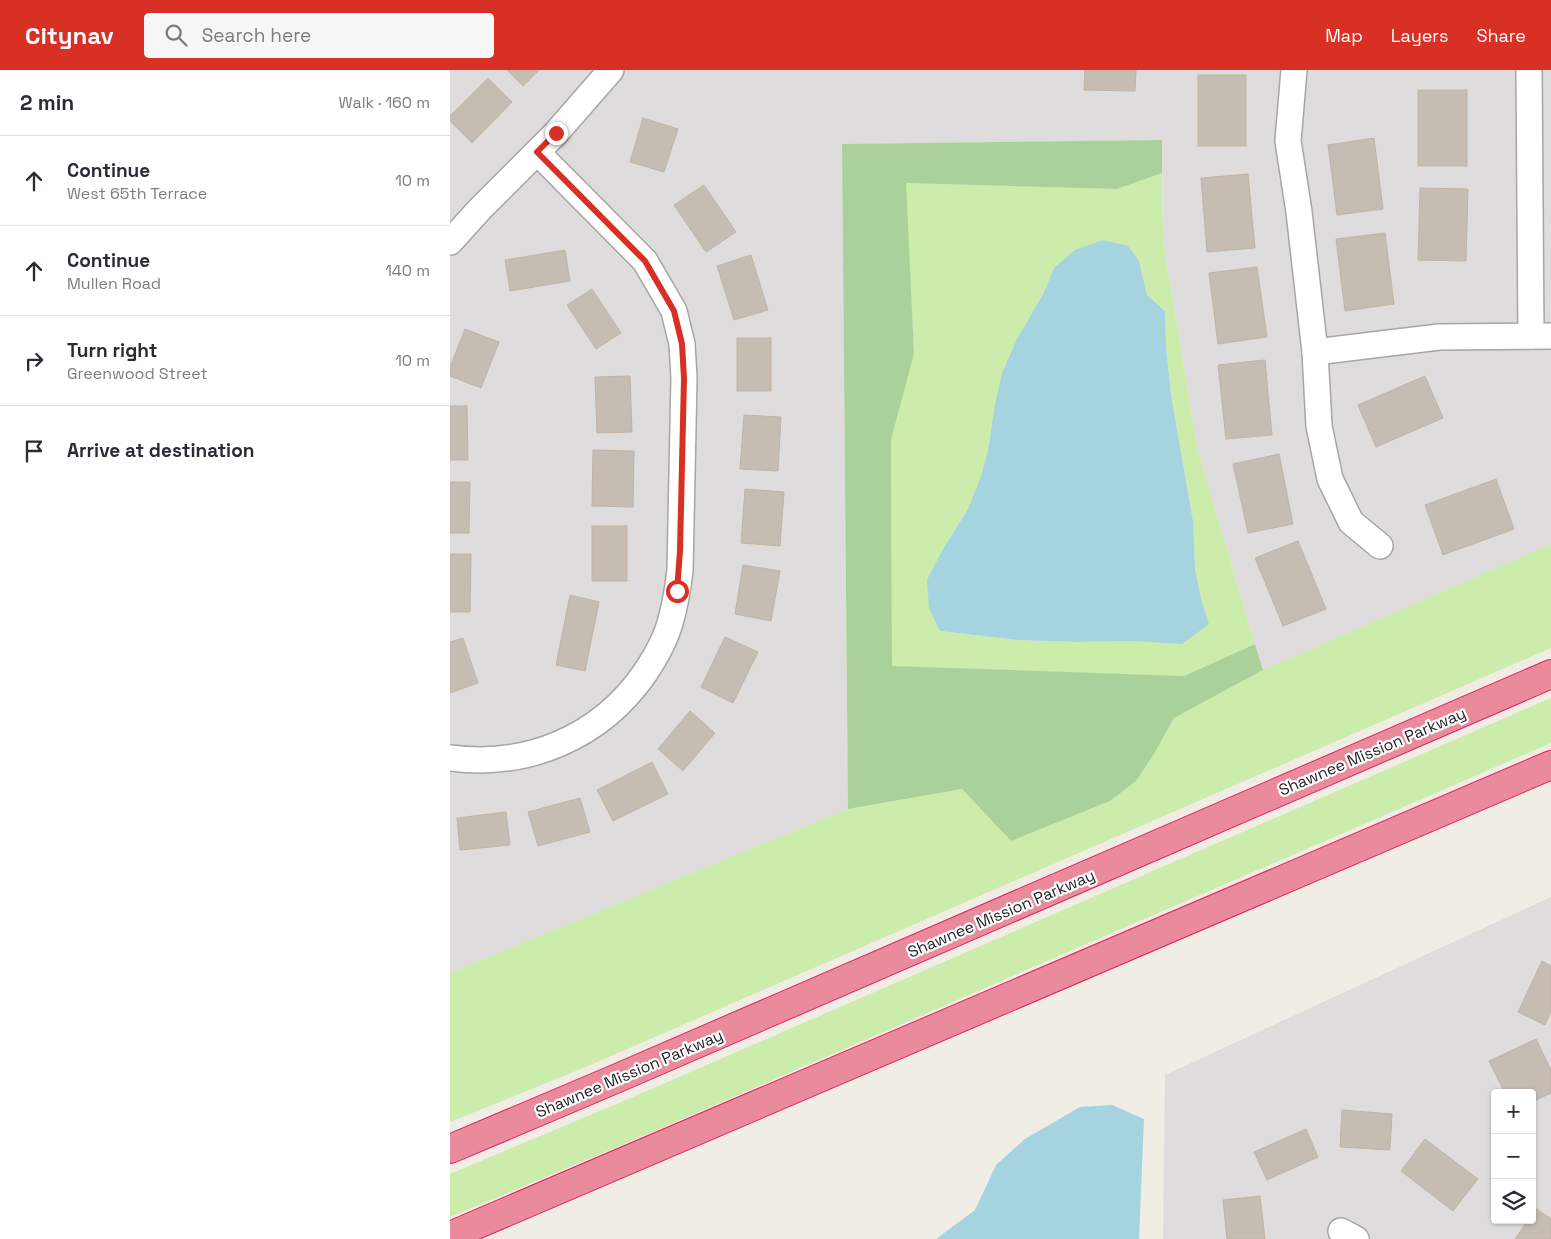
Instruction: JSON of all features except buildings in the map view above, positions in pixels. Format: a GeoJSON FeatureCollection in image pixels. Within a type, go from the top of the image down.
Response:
{"type":"FeatureCollection","features":[{"type":"Feature","properties":{"kind":"highway","name":"Shawnee Mission Parkway"},"geometry":{"type":"LineString","coordinates":[[450,1149],[649,1065],[1551,674]]}},
{"type":"Feature","properties":{"kind":"highway"},"geometry":{"type":"LineString","coordinates":[[450,1236],[1551,765]]}},
{"type":"Feature","properties":{"kind":"street"},"geometry":{"type":"LineString","coordinates":[[450,242],[537,152],[611,70]]}},
{"type":"Feature","properties":{"kind":"street"},"geometry":{"type":"LineString","coordinates":[[1294,70],[1288,141],[1299,212],[1315,352],[1319,426],[1330,479],[1351,522],[1380,546]]}},
{"type":"Feature","properties":{"kind":"street"},"geometry":{"type":"LineString","coordinates":[[1315,352],[1439,338],[1541,336],[1529,70]]}},
{"type":"Feature","properties":{"kind":"street"},"geometry":{"type":"LineString","coordinates":[[450,758],[472,761],[509,759],[530,754],[568,740],[604,718],[633,691],[655,659],[670,624],[677,591],[680,551],[684,378],[682,344],[674,311],[645,261],[537,152]]}},
{"type":"Feature","properties":{"kind":"shaded area"},"geometry":{"type":"Polygon","coordinates":[[[450,70],[1551,70],[1551,544],[1263,670],[1197,448],[1163,238],[1162,140],[842,144],[848,809],[450,973],[450,70]]]}},
{"type":"Feature","properties":{"kind":"shaded area"},"geometry":{"type":"Polygon","coordinates":[[[1551,897],[1551,1239],[1163,1239],[1165,1075],[1551,897]]]}},
{"type":"Feature","properties":{"kind":"green space"},"geometry":{"type":"Polygon","coordinates":[[[1162,140],[1162,173],[1117,189],[906,183],[914,354],[891,440],[892,666],[1184,676],[1255,644],[1263,670],[1174,718],[1136,781],[1110,801],[1011,841],[962,789],[848,809],[842,144],[1162,140]]]}},
{"type":"Feature","properties":{"kind":"green space"},"geometry":{"type":"Polygon","coordinates":[[[1162,173],[1163,239],[1197,448],[1255,644],[1184,676],[892,667],[891,440],[914,354],[905,183],[1117,189],[1162,173]],[[1139,261],[1054,268],[1044,292],[1016,341],[1002,373],[994,409],[989,446],[981,476],[968,509],[943,549],[940,631],[1018,640],[1076,642],[1135,641],[1209,624],[1195,569],[1193,521],[1171,395],[1165,311],[1147,295],[1139,261]]]}},
{"type":"Feature","properties":{"kind":"green space"},"geometry":{"type":"Polygon","coordinates":[[[1551,544],[1551,648],[588,1066],[450,1122],[450,973],[848,809],[962,789],[1011,841],[1110,801],[1136,781],[1174,718],[1263,670],[1551,544]]]}},
{"type":"Feature","properties":{"kind":"green space"},"geometry":{"type":"Polygon","coordinates":[[[1551,698],[1551,743],[634,1140],[450,1217],[450,1174],[633,1097],[1551,698]]]}},
{"type":"Feature","properties":{"kind":"water"},"geometry":{"type":"Polygon","coordinates":[[[1103,240],[1128,246],[1139,261],[1147,295],[1165,311],[1171,395],[1193,521],[1195,569],[1209,624],[1182,644],[1135,641],[1076,642],[1018,640],[940,631],[929,608],[927,580],[943,549],[968,509],[981,476],[989,446],[994,409],[1002,373],[1016,341],[1044,292],[1054,268],[1075,250],[1103,240]]]}},
{"type":"Feature","properties":{"kind":"water"},"geometry":{"type":"Polygon","coordinates":[[[1112,1105],[1144,1119],[1139,1239],[936,1239],[975,1210],[996,1165],[1025,1139],[1080,1107],[1112,1105]]]}},
{"type":"Feature","properties":{"kind":"route"},"geometry":{"type":"LineString","coordinates":[[556,133],[537,152],[645,261],[674,311],[682,344],[684,378],[680,570],[677,591]]}}]}
